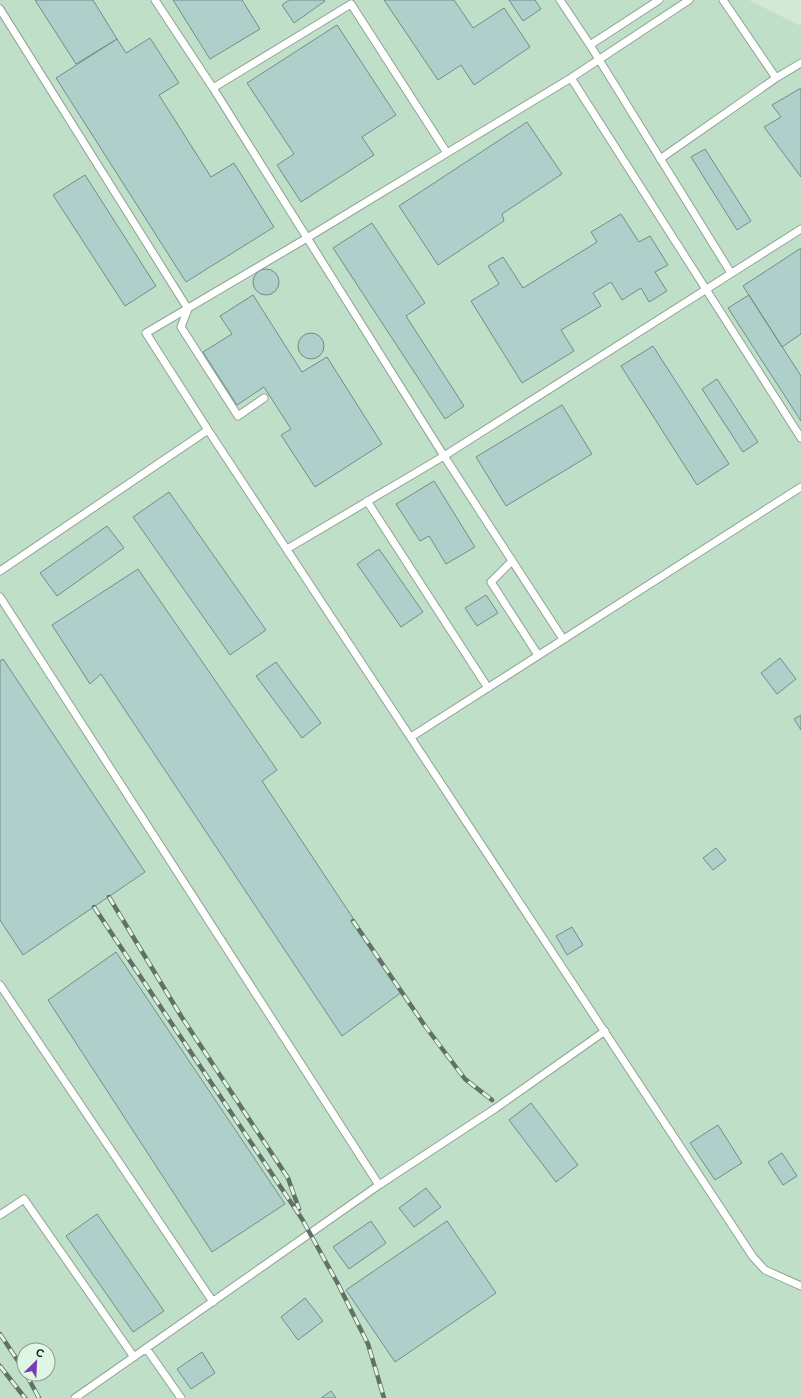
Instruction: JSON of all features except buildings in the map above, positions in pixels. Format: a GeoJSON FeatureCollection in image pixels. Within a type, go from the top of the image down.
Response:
{"type":"FeatureCollection","features":[{"type":"Feature","properties":{"kind":"lane"},"geometry":{"type":"LineString","coordinates":[[156,0],[308,238],[444,456],[563,639]]}},
{"type":"Feature","properties":{"kind":"lane"},"geometry":{"type":"LineString","coordinates":[[560,0],[590,45],[731,273]]}},
{"type":"Feature","properties":{"kind":"lane"},"geometry":{"type":"LineString","coordinates":[[590,45],[659,0]]}},
{"type":"Feature","properties":{"kind":"lane"},"geometry":{"type":"LineString","coordinates":[[689,0],[571,78],[308,238],[146,333],[208,430],[753,1257],[765,1270],[801,1286]]}},
{"type":"Feature","properties":{"kind":"lane"},"geometry":{"type":"LineString","coordinates":[[723,0],[776,78]]}},
{"type":"Feature","properties":{"kind":"lane"},"geometry":{"type":"LineString","coordinates":[[213,88],[350,2],[447,153]]}},
{"type":"Feature","properties":{"kind":"lane"},"geometry":{"type":"LineString","coordinates":[[0,9],[188,309]]}},
{"type":"Feature","properties":{"kind":"lane"},"geometry":{"type":"LineString","coordinates":[[660,159],[776,78],[801,63]]}},
{"type":"Feature","properties":{"kind":"lane"},"geometry":{"type":"LineString","coordinates":[[571,78],[801,438]]}},
{"type":"Feature","properties":{"kind":"lane"},"geometry":{"type":"LineString","coordinates":[[287,549],[444,456],[801,229]]}},
{"type":"Feature","properties":{"kind":"lane"},"geometry":{"type":"LineString","coordinates":[[188,309],[181,327],[238,416],[264,398]]}},
{"type":"Feature","properties":{"kind":"lane"},"geometry":{"type":"LineString","coordinates":[[0,571],[208,430]]}},
{"type":"Feature","properties":{"kind":"lane"},"geometry":{"type":"LineString","coordinates":[[411,737],[801,487]]}},
{"type":"Feature","properties":{"kind":"lane"},"geometry":{"type":"LineString","coordinates":[[368,501],[488,688]]}},
{"type":"Feature","properties":{"kind":"lane"},"geometry":{"type":"LineString","coordinates":[[512,561],[491,582],[538,655]]}},
{"type":"Feature","properties":{"kind":"lane"},"geometry":{"type":"LineString","coordinates":[[0,597],[379,1185]]}},
{"type":"Feature","properties":{"kind":"lane"},"geometry":{"type":"LineString","coordinates":[[0,985],[213,1302]]}},
{"type":"Feature","properties":{"kind":"lane"},"geometry":{"type":"LineString","coordinates":[[75,1398],[379,1185],[496,1108],[605,1031]]}},
{"type":"Feature","properties":{"kind":"lane"},"geometry":{"type":"LineString","coordinates":[[0,1214],[24,1199],[134,1357]]}},
{"type":"Feature","properties":{"kind":"lane"},"geometry":{"type":"LineString","coordinates":[[146,1348],[181,1398]]}},
{"type":"Feature","properties":{"kind":"shaded area"},"geometry":{"type":"Polygon","coordinates":[[[0,0],[749,0],[801,26],[801,1398],[0,1398],[0,0]]]}},
{"type":"Feature","properties":{"kind":"railway"},"geometry":{"type":"LineString","coordinates":[[109,897],[181,1016],[288,1178],[299,1209]]}},
{"type":"Feature","properties":{"kind":"railway"},"geometry":{"type":"LineString","coordinates":[[94,907],[302,1219],[338,1284],[368,1344],[384,1398]]}},
{"type":"Feature","properties":{"kind":"railway"},"geometry":{"type":"LineString","coordinates":[[353,921],[425,1026],[465,1079],[492,1100]]}},
{"type":"Feature","properties":{"kind":"railway"},"geometry":{"type":"LineString","coordinates":[[0,1334],[16,1358]]}},
{"type":"Feature","properties":{"kind":"railway"},"geometry":{"type":"LineString","coordinates":[[0,1366],[25,1398]]}},
{"type":"Feature","properties":{"kind":"railway"},"geometry":{"type":"LineString","coordinates":[[30,1382],[39,1398]]}}]}
